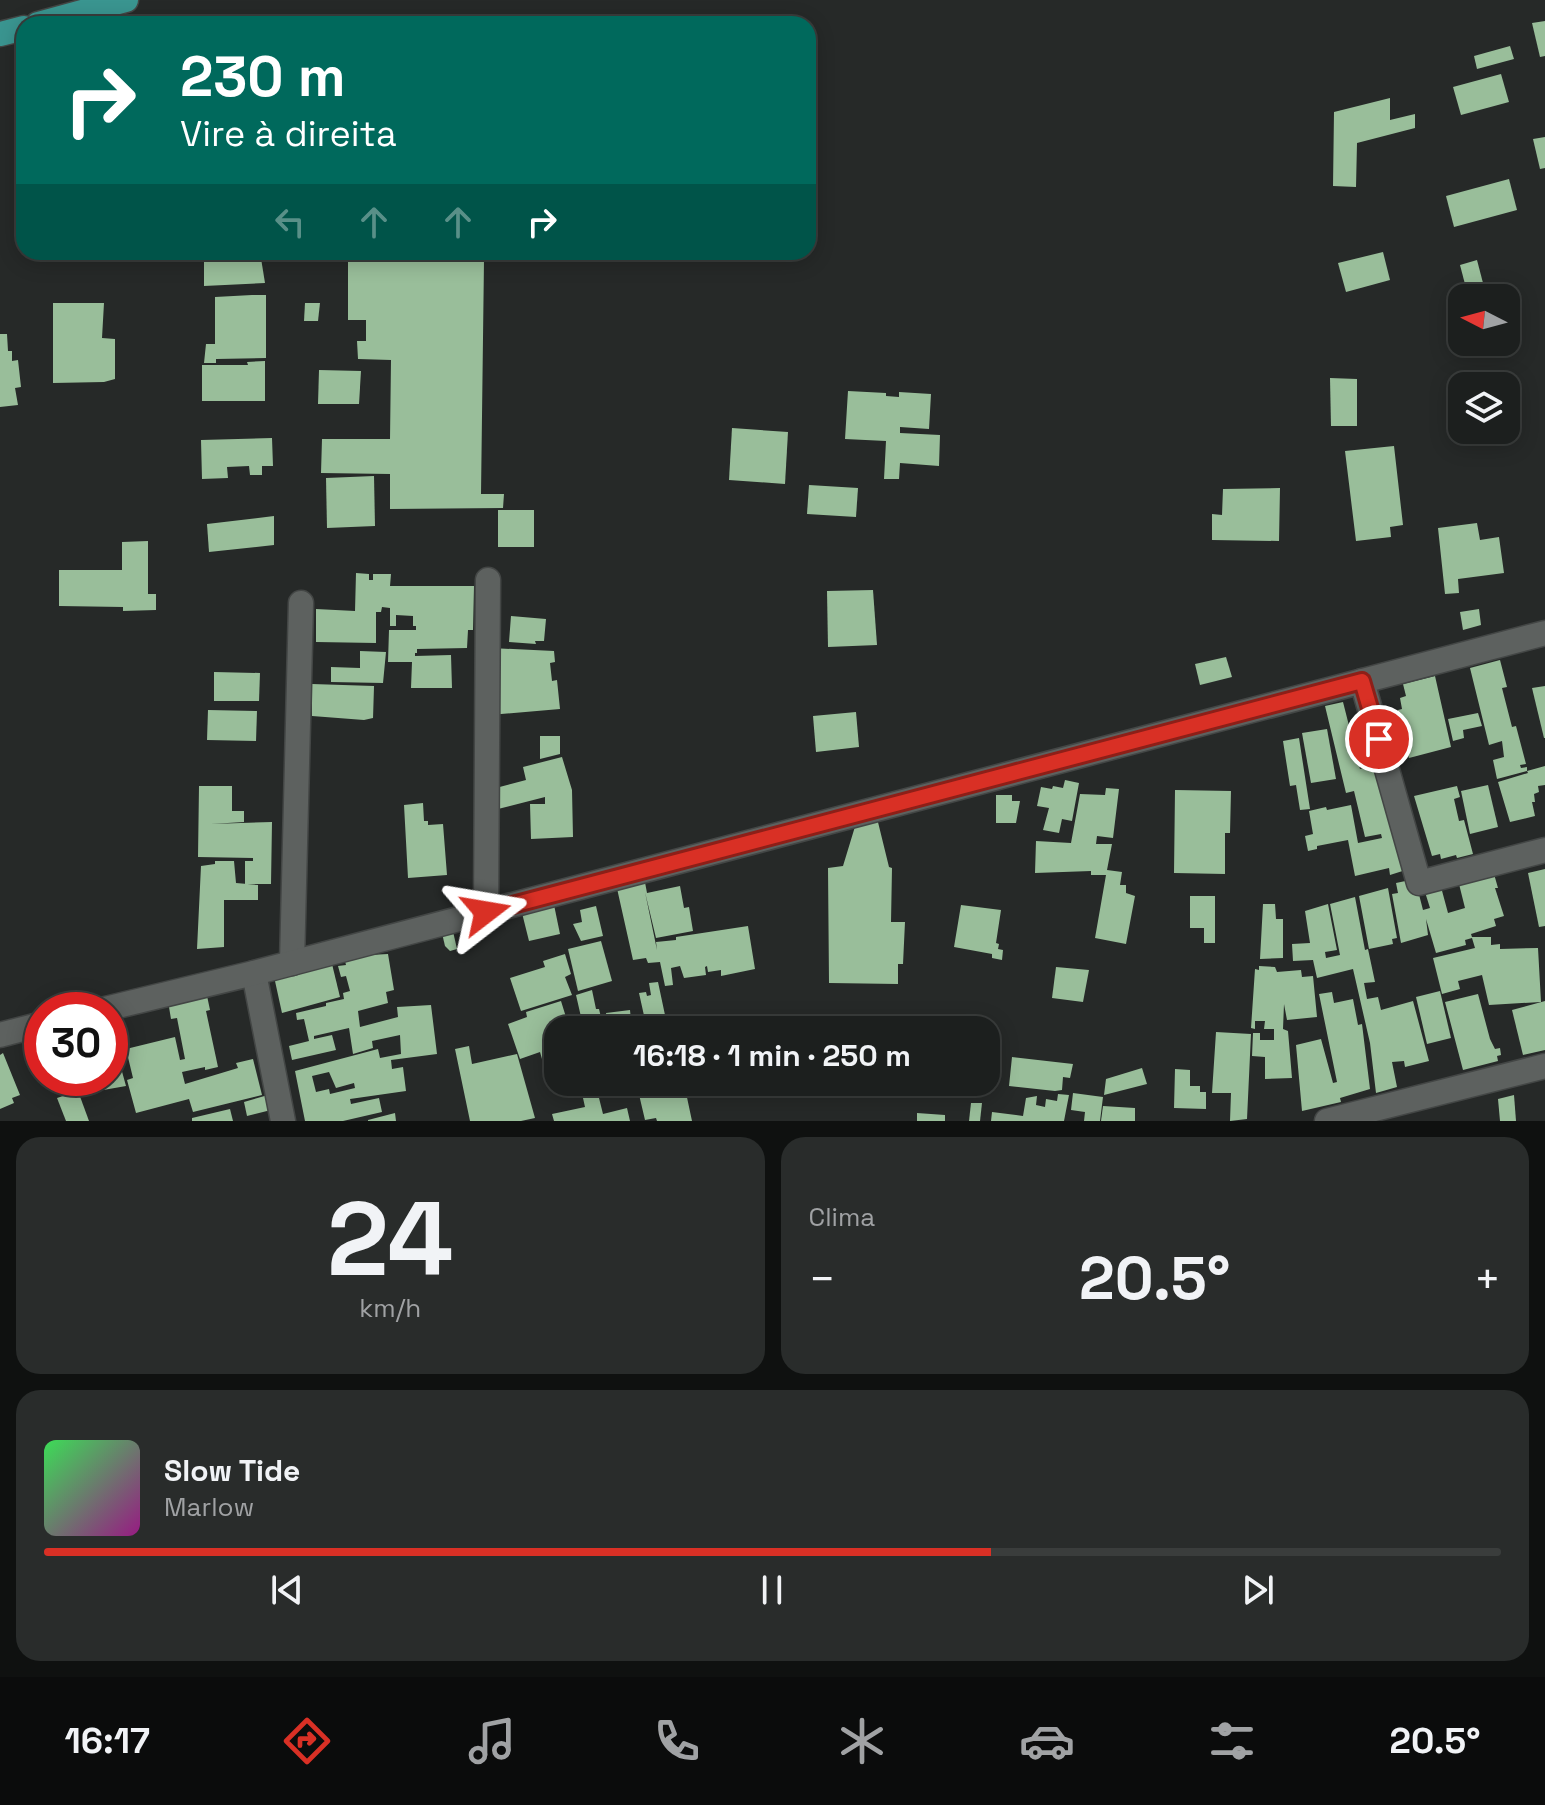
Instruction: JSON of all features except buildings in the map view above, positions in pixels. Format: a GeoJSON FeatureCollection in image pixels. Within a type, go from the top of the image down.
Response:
{"type":"FeatureCollection","features":[{"type":"Feature","properties":{"kind":"main road"},"geometry":{"type":"LineString","coordinates":[[67,16],[126,0]]}},
{"type":"Feature","properties":{"kind":"street"},"geometry":{"type":"LineString","coordinates":[[486,912],[488,580]]}},
{"type":"Feature","properties":{"kind":"street"},"geometry":{"type":"LineString","coordinates":[[292,963],[301,603]]}},
{"type":"Feature","properties":{"kind":"street"},"geometry":{"type":"LineString","coordinates":[[128,1003],[1545,633]]}},
{"type":"Feature","properties":{"kind":"street"},"geometry":{"type":"LineString","coordinates":[[1362,681],[1419,883],[1545,850]]}},
{"type":"Feature","properties":{"kind":"street"},"geometry":{"type":"LineString","coordinates":[[254,973],[283,1121]]}},
{"type":"Feature","properties":{"kind":"street"},"geometry":{"type":"LineString","coordinates":[[0,1035],[24,1029]]}},
{"type":"Feature","properties":{"kind":"street"},"geometry":{"type":"LineString","coordinates":[[1327,1121],[1545,1066]]}},
{"type":"Feature","properties":{"kind":"route"},"geometry":{"type":"LineString","coordinates":[[486,912],[1362,681],[1379,739]]}}]}
